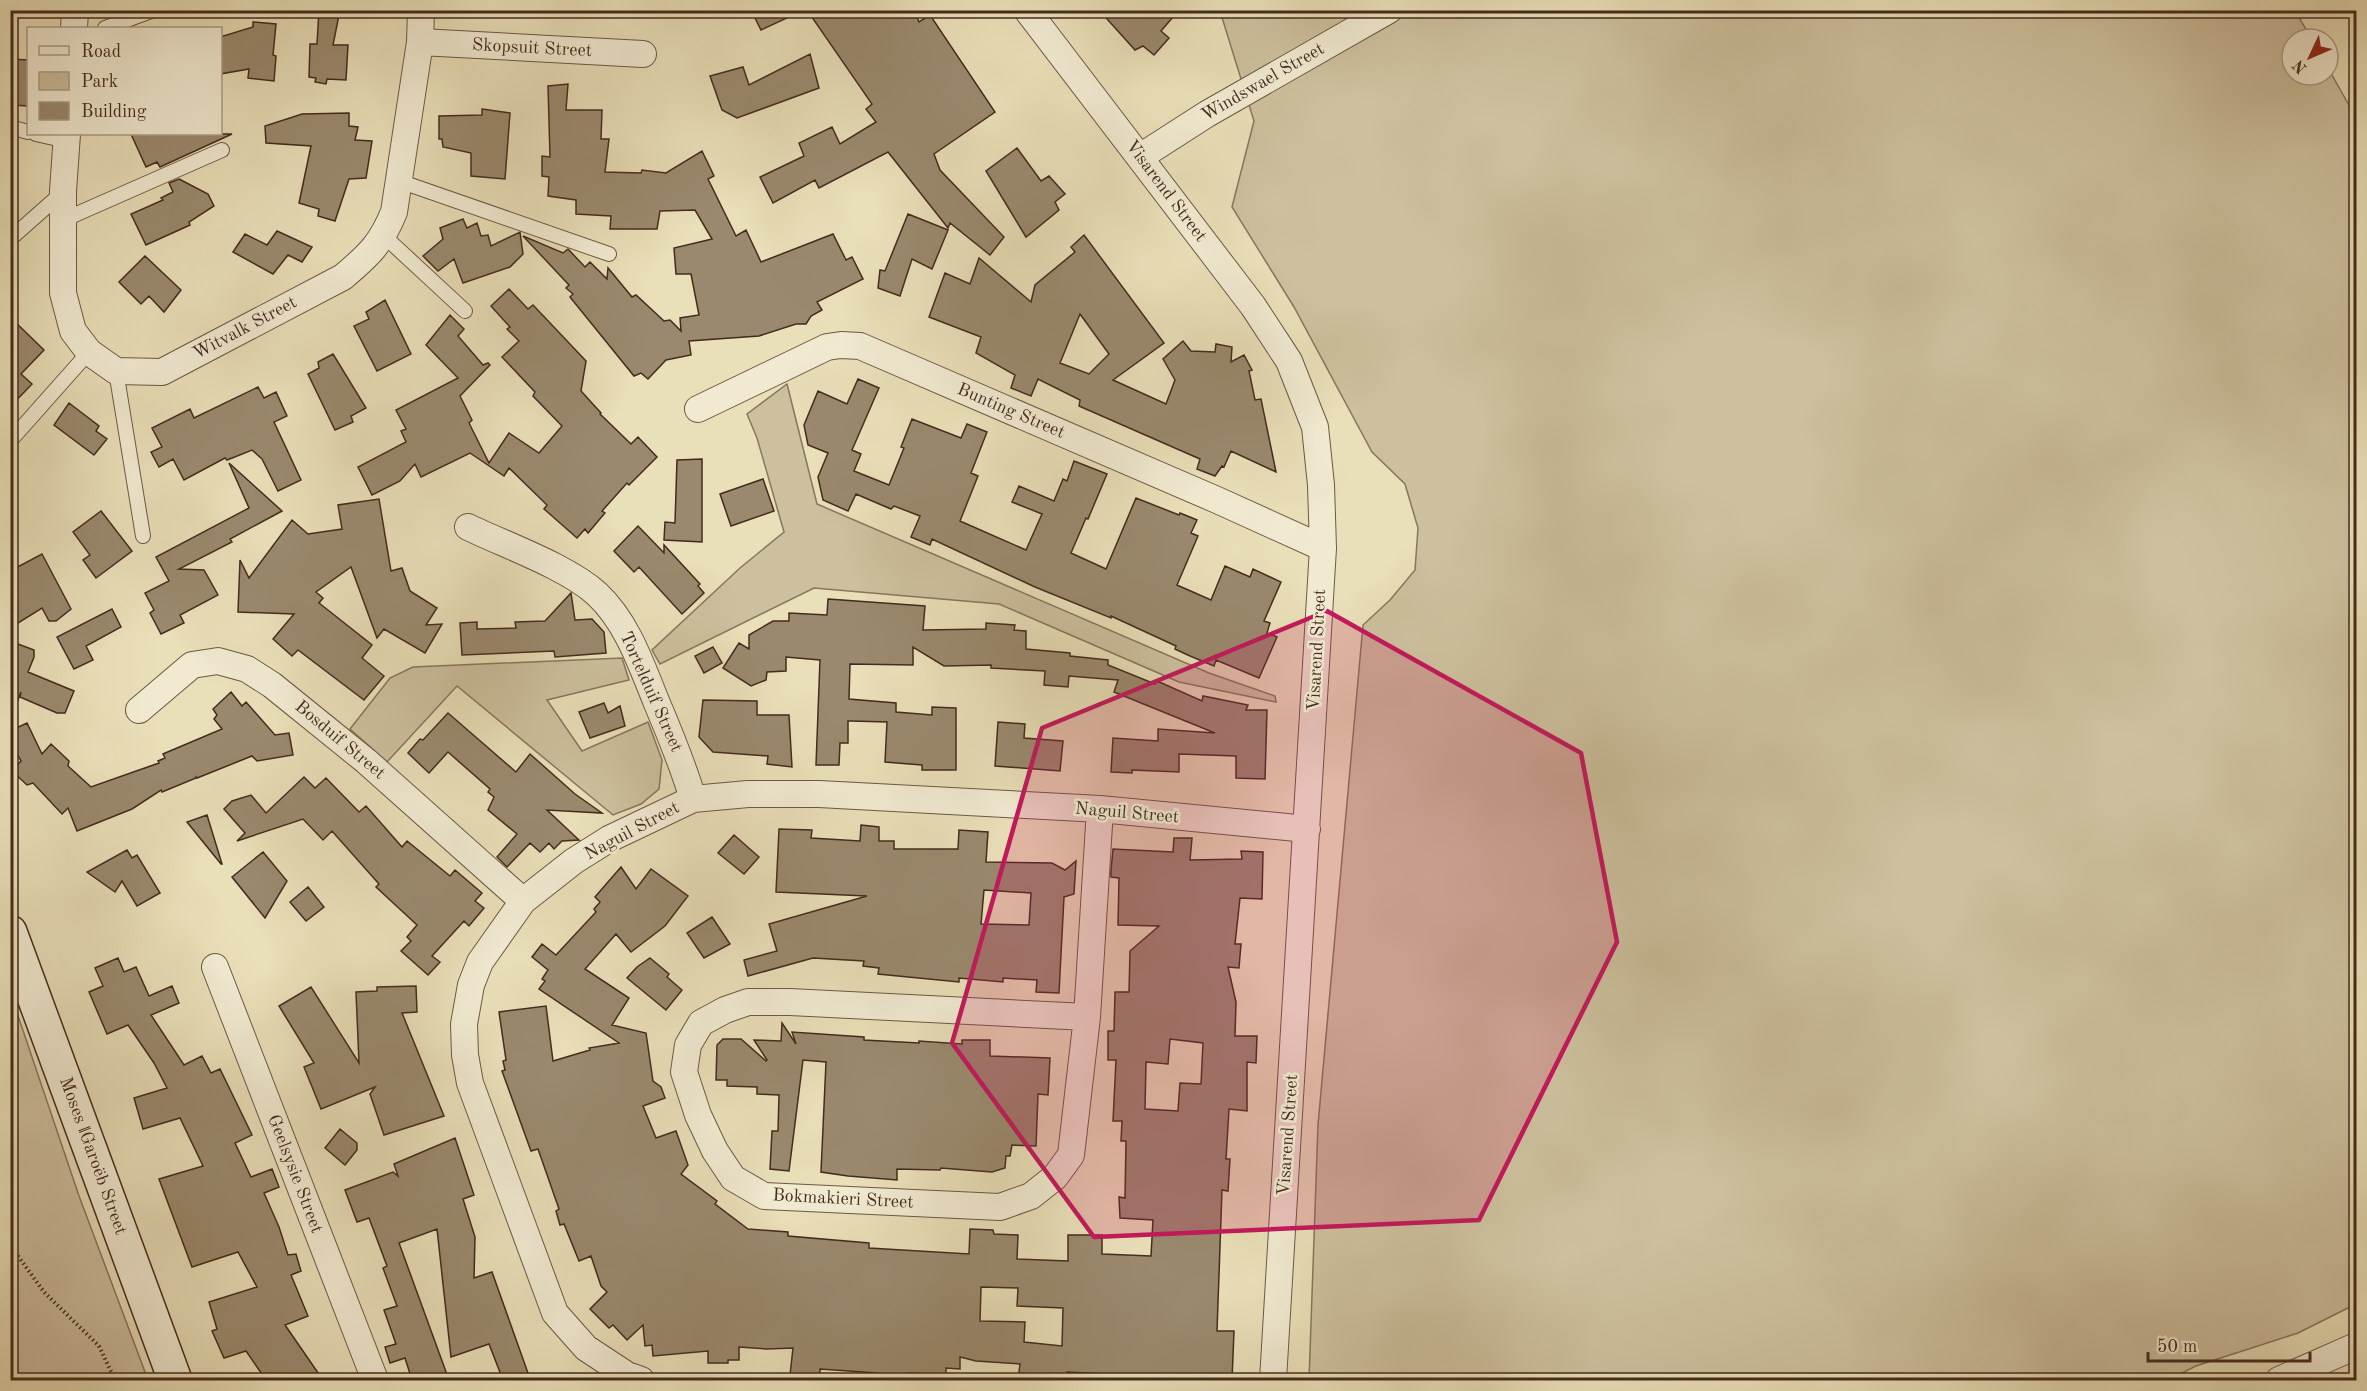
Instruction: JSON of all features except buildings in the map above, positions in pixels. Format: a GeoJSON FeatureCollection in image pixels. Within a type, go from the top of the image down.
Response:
{"type":"FeatureCollection","features":[{"type":"Feature","properties":{"kind":"main road","name":"Moses ǁGaroëb Street"},"geometry":{"type":"LineString","coordinates":[[10,932],[175,1380]]}},
{"type":"Feature","properties":{"kind":"street"},"geometry":{"type":"LineString","coordinates":[[74,27],[75,10]]}},
{"type":"Feature","properties":{"kind":"street","name":"Witvalk Street"},"geometry":{"type":"LineString","coordinates":[[116,371],[162,372],[343,277],[364,259],[384,236],[394,213],[420,42],[421,10]]}},
{"type":"Feature","properties":{"kind":"street","name":"Visarend Street"},"geometry":{"type":"LineString","coordinates":[[1028,10],[1253,306],[1289,361],[1315,427],[1321,484],[1323,548],[1273,1380]]}},
{"type":"Feature","properties":{"kind":"street","name":"Windswael Street"},"geometry":{"type":"LineString","coordinates":[[1140,157],[1207,114],[1389,10]]}},
{"type":"Feature","properties":{"kind":"street","name":"Skopsuit Street"},"geometry":{"type":"LineString","coordinates":[[420,42],[643,54]]}},
{"type":"Feature","properties":{"kind":"street"},"geometry":{"type":"LineString","coordinates":[[67,137],[63,192],[63,293],[73,331],[89,352],[116,371]]}},
{"type":"Feature","properties":{"kind":"street","name":"Bunting Street"},"geometry":{"type":"LineString","coordinates":[[698,409],[827,347],[860,346],[1323,548]]}},
{"type":"Feature","properties":{"kind":"street","name":"Tortelduif Street"},"geometry":{"type":"LineString","coordinates":[[468,527],[571,576],[597,594],[619,620],[633,646],[676,748],[693,799]]}},
{"type":"Feature","properties":{"kind":"street","name":"Bosduif Street"},"geometry":{"type":"LineString","coordinates":[[139,710],[192,665],[218,661],[247,669],[272,685],[366,761],[523,901]]}},
{"type":"Feature","properties":{"kind":"street","name":"Naguil Street"},"geometry":{"type":"LineString","coordinates":[[630,1378],[586,1348],[555,1313],[470,1083],[465,1055],[464,1024],[471,985],[480,962],[523,901],[574,861],[609,839],[693,799],[748,794],[819,794],[1100,809],[1307,829]]}},
{"type":"Feature","properties":{"kind":"street","name":"Bokmakieri Street"},"geometry":{"type":"LineString","coordinates":[[1087,1017],[790,1002],[748,1002],[725,1010],[701,1023],[688,1045],[684,1072],[698,1115],[715,1151],[733,1178],[764,1196],[1000,1207],[1031,1196],[1055,1177],[1071,1155],[1087,1017],[1100,809]]}},
{"type":"Feature","properties":{"kind":"street","name":"Geelsysie Street"},"geometry":{"type":"LineString","coordinates":[[215,967],[375,1380]]}},
{"type":"Feature","properties":{"kind":"street"},"geometry":{"type":"LineString","coordinates":[[2279,1380],[2356,1346]]}},
{"type":"Feature","properties":{"kind":"lane"},"geometry":{"type":"LineString","coordinates":[[108,27],[154,10]]}},
{"type":"Feature","properties":{"kind":"lane"},"geometry":{"type":"LineString","coordinates":[[10,127],[27,132]]}},
{"type":"Feature","properties":{"kind":"lane"},"geometry":{"type":"LineString","coordinates":[[46,135],[67,137]]}},
{"type":"Feature","properties":{"kind":"lane"},"geometry":{"type":"LineString","coordinates":[[63,220],[222,150]]}},
{"type":"Feature","properties":{"kind":"lane"},"geometry":{"type":"LineString","coordinates":[[399,181],[609,254]]}},
{"type":"Feature","properties":{"kind":"lane"},"geometry":{"type":"LineString","coordinates":[[10,239],[63,192]]}},
{"type":"Feature","properties":{"kind":"lane"},"geometry":{"type":"LineString","coordinates":[[384,236],[465,311]]}},
{"type":"Feature","properties":{"kind":"lane"},"geometry":{"type":"LineString","coordinates":[[10,441],[89,352]]}},
{"type":"Feature","properties":{"kind":"lane"},"geometry":{"type":"LineString","coordinates":[[116,371],[143,536]]}},
{"type":"Feature","properties":{"kind":"path"},"geometry":{"type":"LineString","coordinates":[[10,1245],[44,1292],[99,1346],[115,1380]]}},
{"type":"Feature","properties":{"kind":"highlighted area"},"geometry":{"type":"Polygon","coordinates":[[[1327,611],[1581,753],[1617,942],[1479,1220],[1094,1237],[952,1043],[1042,728],[1327,611]]]}},
{"type":"Feature","properties":{"kind":"green space"},"geometry":{"type":"Polygon","coordinates":[[[1220,11],[2295,11],[2305,27],[2280,27],[2280,87],[2339,87],[2350,107],[2356,132],[2356,1304],[2298,1333],[2196,1366],[2168,1380],[1309,1380],[1318,1125],[1363,625],[1390,600],[1415,570],[1418,528],[1405,484],[1372,452],[1294,307],[1232,207],[1254,121],[1220,11]]]}},
{"type":"Feature","properties":{"kind":"green space"},"geometry":{"type":"Polygon","coordinates":[[[787,384],[817,504],[1209,673],[1275,696],[1276,702],[1179,682],[999,604],[814,588],[660,664],[652,650],[740,568],[784,532],[757,438],[747,414],[787,384]]]}},
{"type":"Feature","properties":{"kind":"green space"},"geometry":{"type":"Polygon","coordinates":[[[622,658],[629,680],[547,700],[582,751],[648,722],[662,760],[659,789],[641,804],[613,815],[457,686],[387,762],[350,729],[390,678],[413,667],[622,658]]]}},
{"type":"Feature","properties":{"kind":"green space"},"geometry":{"type":"Polygon","coordinates":[[[10,992],[79,1196],[148,1380],[15,1380],[10,1366],[10,992]]]}}]}
